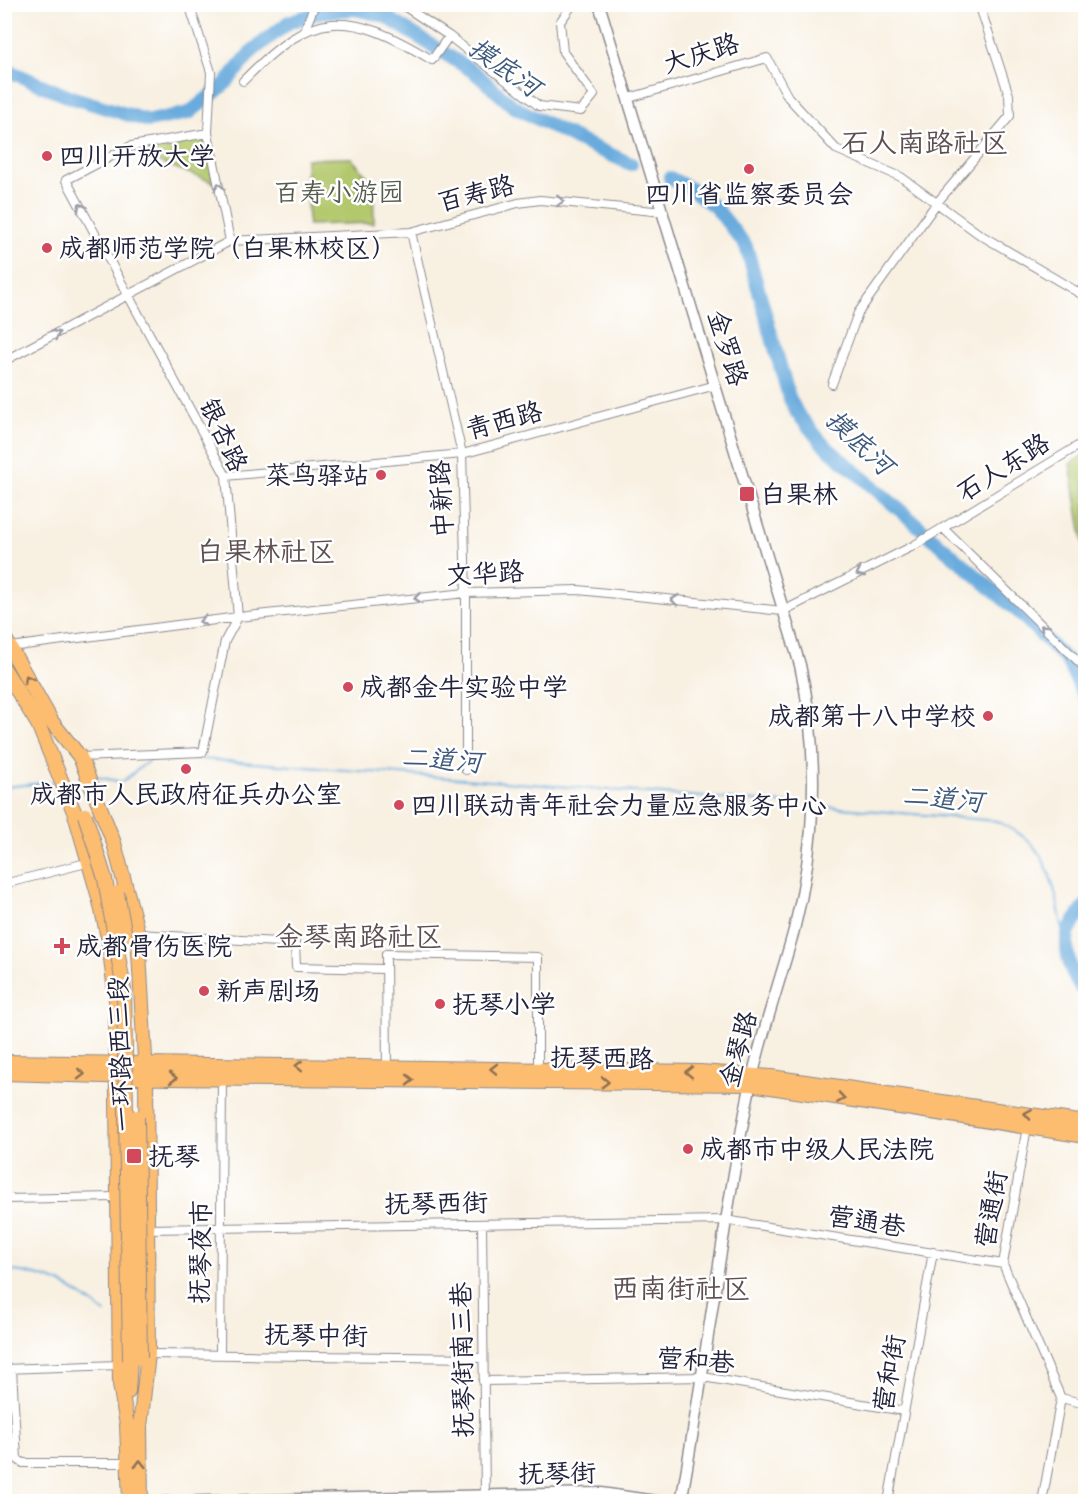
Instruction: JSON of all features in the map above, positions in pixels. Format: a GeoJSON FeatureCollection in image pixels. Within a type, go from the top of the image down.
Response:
{"type":"FeatureCollection","features":[{"type":"Feature","properties":{"kind":"main road","name":"一环路西三段"},"geometry":{"type":"LineString","coordinates":[[7,642],[45,723],[90,862],[109,942],[116,999],[117,1197],[134,1359]]}},
{"type":"Feature","properties":{"kind":"main road","name":"一环路西三段"},"geometry":{"type":"LineString","coordinates":[[4,669],[45,723],[80,757],[114,843],[138,934],[146,1070],[147,1229],[134,1359],[134,1426],[141,1502]]}},
{"type":"Feature","properties":{"kind":"main road"},"geometry":{"type":"LineString","coordinates":[[45,723],[89,814],[105,879],[124,990],[134,1426]]}},
{"type":"Feature","properties":{"kind":"main road"},"geometry":{"type":"LineString","coordinates":[[4,1062],[115,1069]]}},
{"type":"Feature","properties":{"kind":"main road","name":"抚琴西路"},"geometry":{"type":"LineString","coordinates":[[115,1069],[538,1073],[700,1072],[1086,1136]]}},
{"type":"Feature","properties":{"kind":"main road"},"geometry":{"type":"LineString","coordinates":[[4,1073],[115,1069]]}},
{"type":"Feature","properties":{"kind":"main road","name":"抚琴西路"},"geometry":{"type":"LineString","coordinates":[[146,1070],[222,1078],[752,1080],[1086,1123]]}},
{"type":"Feature","properties":{"kind":"main road","name":"一环路西三段"},"geometry":{"type":"LineString","coordinates":[[130,1502],[129,1463],[134,1426]]}},
{"type":"Feature","properties":{"kind":"street"},"geometry":{"type":"LineString","coordinates":[[189,4],[211,72],[208,133],[230,241]]}},
{"type":"Feature","properties":{"kind":"street"},"geometry":{"type":"LineString","coordinates":[[401,4],[539,106],[581,111],[594,95],[563,52],[560,22],[573,4]]}},
{"type":"Feature","properties":{"kind":"street"},"geometry":{"type":"LineString","coordinates":[[599,4],[629,98]]}},
{"type":"Feature","properties":{"kind":"street"},"geometry":{"type":"LineString","coordinates":[[832,384],[858,313],[936,204],[1010,116],[1008,95],[979,4]]}},
{"type":"Feature","properties":{"kind":"street"},"geometry":{"type":"LineString","coordinates":[[305,28],[315,5]]}},
{"type":"Feature","properties":{"kind":"street"},"geometry":{"type":"LineString","coordinates":[[243,81],[269,54],[305,28],[322,24],[342,23],[365,26],[395,38],[432,60],[447,40]]}},
{"type":"Feature","properties":{"kind":"street","name":"大庆路"},"geometry":{"type":"LineString","coordinates":[[629,98],[767,58],[788,97],[836,149],[901,177],[936,204],[1037,270],[1086,297]]}},
{"type":"Feature","properties":{"kind":"street","name":"金罗路"},"geometry":{"type":"LineString","coordinates":[[629,98],[783,611]]}},
{"type":"Feature","properties":{"kind":"street","name":"银杏路"},"geometry":{"type":"LineString","coordinates":[[208,133],[131,146],[66,180],[226,476],[238,616]]}},
{"type":"Feature","properties":{"kind":"street","name":"百寿路"},"geometry":{"type":"LineString","coordinates":[[4,362],[230,241],[411,231],[518,203],[540,200],[664,212]]}},
{"type":"Feature","properties":{"kind":"street","name":"中新路"},"geometry":{"type":"LineString","coordinates":[[411,231],[462,454],[466,593],[466,770]]}},
{"type":"Feature","properties":{"kind":"street","name":"青西路"},"geometry":{"type":"LineString","coordinates":[[226,476],[462,454],[716,385]]}},
{"type":"Feature","properties":{"kind":"street","name":"石人东路"},"geometry":{"type":"LineString","coordinates":[[944,529],[1086,441]]}},
{"type":"Feature","properties":{"kind":"street"},"geometry":{"type":"LineString","coordinates":[[783,611],[944,529],[1086,669]]}},
{"type":"Feature","properties":{"kind":"street","name":"文华路"},"geometry":{"type":"LineString","coordinates":[[7,642],[466,593],[578,590],[783,611]]}},
{"type":"Feature","properties":{"kind":"street","name":"金琴路"},"geometry":{"type":"LineString","coordinates":[[681,1502],[704,1377],[725,1220],[752,1080],[795,927],[810,842],[813,746],[809,706],[783,611]]}},
{"type":"Feature","properties":{"kind":"street"},"geometry":{"type":"LineString","coordinates":[[80,757],[203,752],[225,641],[238,616]]}},
{"type":"Feature","properties":{"kind":"street"},"geometry":{"type":"LineString","coordinates":[[4,884],[90,862]]}},
{"type":"Feature","properties":{"kind":"street"},"geometry":{"type":"LineString","coordinates":[[138,934],[295,943],[296,967],[385,969]]}},
{"type":"Feature","properties":{"kind":"street"},"geometry":{"type":"LineString","coordinates":[[387,1071],[386,954],[538,957],[538,1073]]}},
{"type":"Feature","properties":{"kind":"street","name":"抚琴夜市"},"geometry":{"type":"LineString","coordinates":[[220,1355],[223,1228],[222,1078]]}},
{"type":"Feature","properties":{"kind":"street","name":"营通街"},"geometry":{"type":"LineString","coordinates":[[1027,1128],[1003,1264],[1061,1398]]}},
{"type":"Feature","properties":{"kind":"street"},"geometry":{"type":"LineString","coordinates":[[4,1199],[117,1197]]}},
{"type":"Feature","properties":{"kind":"street","name":"抚琴西街"},"geometry":{"type":"LineString","coordinates":[[147,1229],[725,1220]]}},
{"type":"Feature","properties":{"kind":"street","name":"营通巷"},"geometry":{"type":"LineString","coordinates":[[725,1220],[1003,1264]]}},
{"type":"Feature","properties":{"kind":"street","name":"抚琴街南三巷"},"geometry":{"type":"LineString","coordinates":[[482,1224],[485,1496]]}},
{"type":"Feature","properties":{"kind":"street","name":"营和街"},"geometry":{"type":"LineString","coordinates":[[888,1502],[933,1252]]}},
{"type":"Feature","properties":{"kind":"street","name":"抚琴中街"},"geometry":{"type":"LineString","coordinates":[[8,1369],[220,1355],[483,1358]]}},
{"type":"Feature","properties":{"kind":"street"},"geometry":{"type":"LineString","coordinates":[[8,1369],[17,1459],[23,1463],[129,1463]]}},
{"type":"Feature","properties":{"kind":"street","name":"营和巷"},"geometry":{"type":"LineString","coordinates":[[483,1381],[704,1377],[904,1412]]}},
{"type":"Feature","properties":{"kind":"street"},"geometry":{"type":"LineString","coordinates":[[1042,1502],[1061,1398],[1086,1404]]}},
{"type":"Feature","properties":{"kind":"street","name":"抚琴街"},"geometry":{"type":"LineString","coordinates":[[164,1502],[601,1493],[662,1502]]}},
{"type":"Feature","properties":{"kind":"green space"},"geometry":{"type":"Polygon","coordinates":[[[199,137],[205,141],[215,183],[133,152],[199,137]]]}},
{"type":"Feature","properties":{"kind":"green space","name":"百寿小游园"},"geometry":{"type":"Polygon","coordinates":[[[351,158],[373,183],[374,223],[308,225],[306,159],[351,158]]]}},
{"type":"Feature","properties":{"kind":"green space"},"geometry":{"type":"Polygon","coordinates":[[[1085,454],[1085,555],[1070,464],[1085,454]]]}},
{"type":"Feature","properties":{"kind":"waterway","name":"摸底河"},"geometry":{"type":"LineString","coordinates":[[4,69],[67,96],[149,121],[189,113],[225,84],[251,52],[289,22],[321,12],[354,9],[385,16],[474,72],[513,106],[578,140],[631,164]]}},
{"type":"Feature","properties":{"kind":"waterway","name":"摸底河"},"geometry":{"type":"LineString","coordinates":[[670,178],[694,191],[716,208],[746,246],[789,397],[797,413],[823,444],[1022,615],[1067,661],[1086,700]]}},
{"type":"Feature","properties":{"kind":"waterway","name":"二道河"},"geometry":{"type":"LineString","coordinates":[[175,757],[794,804]]}},
{"type":"Feature","properties":{"kind":"waterway","name":"二道河"},"geometry":{"type":"LineString","coordinates":[[98,777],[122,782],[152,758]]}},
{"type":"Feature","properties":{"kind":"waterway","name":"二道河"},"geometry":{"type":"LineString","coordinates":[[4,787],[53,782]]}},
{"type":"Feature","properties":{"kind":"waterway","name":"二道河"},"geometry":{"type":"LineString","coordinates":[[829,807],[997,821],[1017,833],[1035,848],[1049,873],[1069,960]]}},
{"type":"Feature","properties":{"kind":"waterway","name":"二道河"},"geometry":{"type":"LineString","coordinates":[[1086,905],[1071,927],[1067,941],[1068,958],[1073,974],[1086,993]]}},
{"type":"Feature","properties":{"kind":"waterway"},"geometry":{"type":"LineString","coordinates":[[4,1270],[34,1274],[58,1282],[105,1313]]}},
{"type":"Feature","properties":{"kind":"place","name":"四川开放大学"},"geometry":{"type":"Point","coordinates":[47,156]}},
{"type":"Feature","properties":{"kind":"place","name":"四川省监察委员会"},"geometry":{"type":"Point","coordinates":[749,169]}},
{"type":"Feature","properties":{"kind":"place","name":"成都师范学院（白果林校区）"},"geometry":{"type":"Point","coordinates":[47,248]}},
{"type":"Feature","properties":{"kind":"place","name":"菜鸟驿站"},"geometry":{"type":"Point","coordinates":[381,475]}},
{"type":"Feature","properties":{"kind":"place","name":"白果林"},"geometry":{"type":"Point","coordinates":[747,494]}},
{"type":"Feature","properties":{"kind":"place","name":"成都金牛实验中学"},"geometry":{"type":"Point","coordinates":[348,687]}},
{"type":"Feature","properties":{"kind":"place","name":"成都第十八中学校"},"geometry":{"type":"Point","coordinates":[988,716]}},
{"type":"Feature","properties":{"kind":"place","name":"成都市人民政府征兵办公室"},"geometry":{"type":"Point","coordinates":[186,769]}},
{"type":"Feature","properties":{"kind":"place","name":"四川联动青年社会力量应急服务中心"},"geometry":{"type":"Point","coordinates":[399,805]}},
{"type":"Feature","properties":{"kind":"place","name":"成都骨伤医院"},"geometry":{"type":"Point","coordinates":[62,946]}},
{"type":"Feature","properties":{"kind":"place","name":"新声剧场"},"geometry":{"type":"Point","coordinates":[204,991]}},
{"type":"Feature","properties":{"kind":"place","name":"抚琴小学"},"geometry":{"type":"Point","coordinates":[440,1004]}},
{"type":"Feature","properties":{"kind":"place","name":"成都市中级人民法院"},"geometry":{"type":"Point","coordinates":[688,1149]}},
{"type":"Feature","properties":{"kind":"place","name":"抚琴"},"geometry":{"type":"Point","coordinates":[134,1156]}},
{"type":"Feature","properties":{"kind":"district","name":"石人南路社区"},"geometry":{"type":"Point","coordinates":[925,142]}},
{"type":"Feature","properties":{"kind":"district","name":"白果林社区"},"geometry":{"type":"Point","coordinates":[266,551]}},
{"type":"Feature","properties":{"kind":"district","name":"金琴南路社区"},"geometry":{"type":"Point","coordinates":[359,936]}},
{"type":"Feature","properties":{"kind":"district","name":"西南街社区"},"geometry":{"type":"Point","coordinates":[681,1288]}}]}
